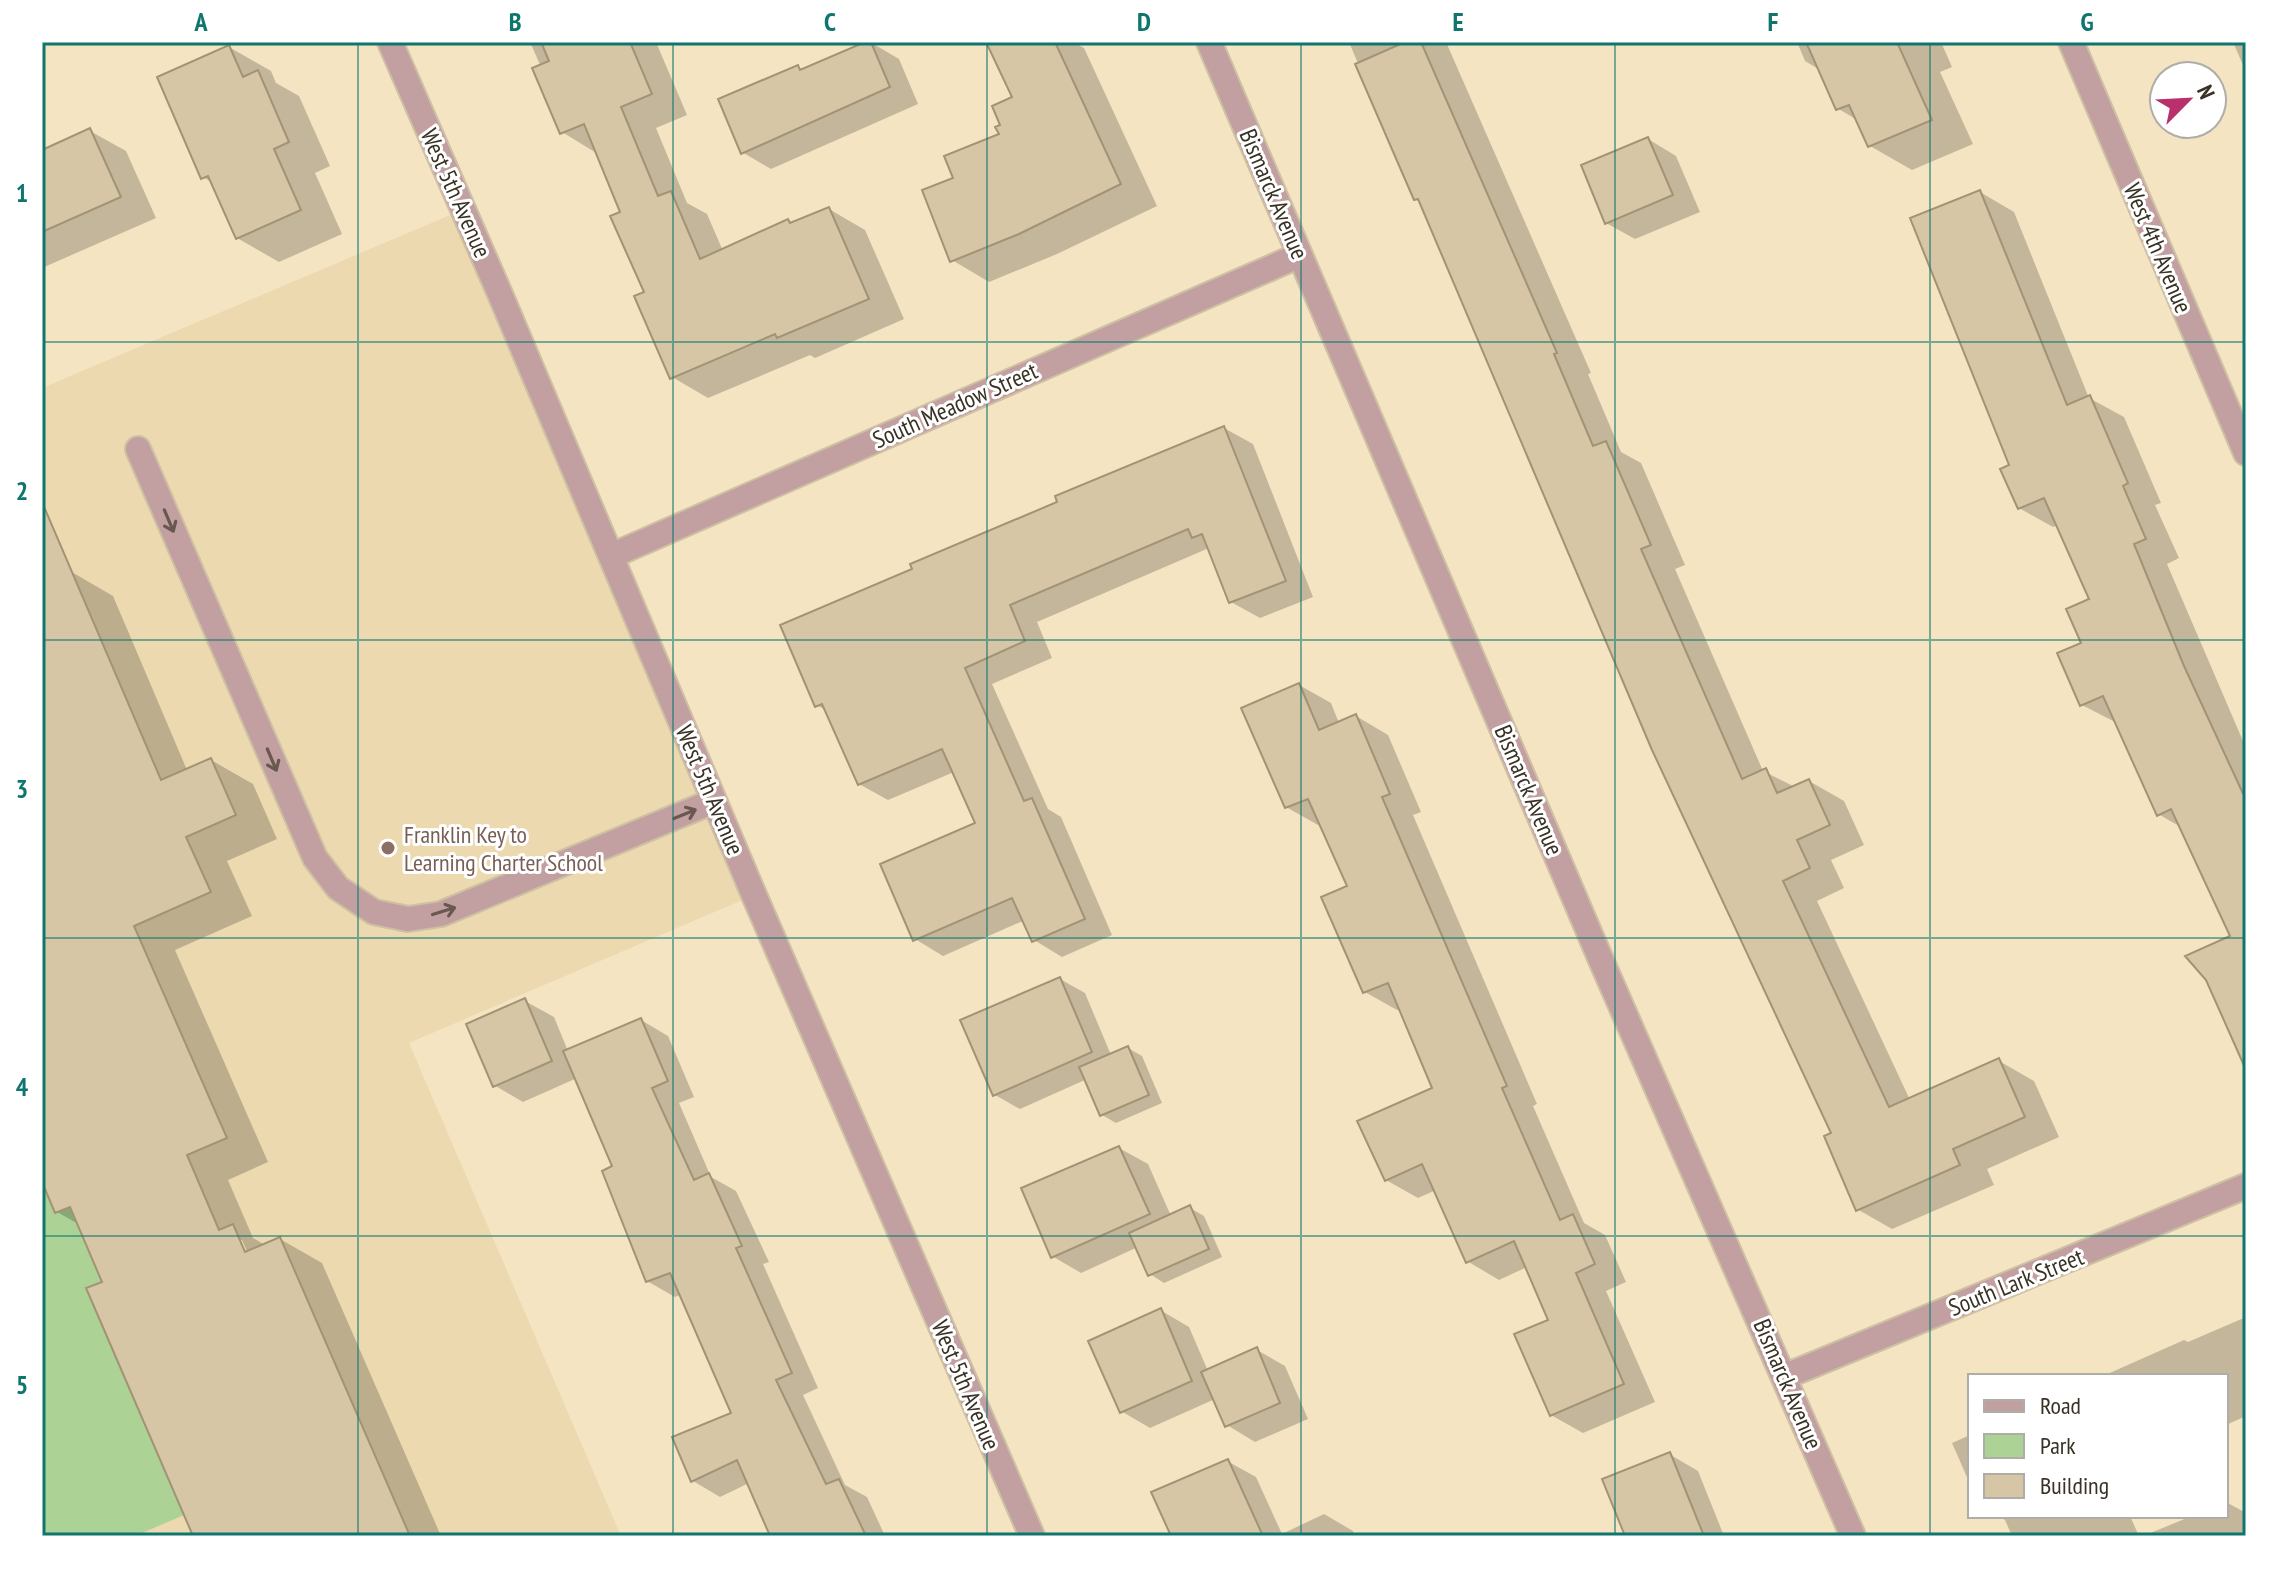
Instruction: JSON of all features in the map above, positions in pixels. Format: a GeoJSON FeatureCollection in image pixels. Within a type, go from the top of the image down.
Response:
{"type":"FeatureCollection","features":[{"type":"Feature","properties":{"kind":"street","name":"West 5th Avenue"},"geometry":{"type":"LineString","coordinates":[[390,42],[1032,1536]]}},
{"type":"Feature","properties":{"kind":"street","name":"Bismarck Avenue"},"geometry":{"type":"LineString","coordinates":[[1209,42],[1601,960],[1786,1376],[1853,1536]]}},
{"type":"Feature","properties":{"kind":"street","name":"West 4th Avenue"},"geometry":{"type":"LineString","coordinates":[[2071,42],[2246,453]]}},
{"type":"Feature","properties":{"kind":"street","name":"South Meadow Street"},"geometry":{"type":"LineString","coordinates":[[611,556],[1300,255]]}},
{"type":"Feature","properties":{"kind":"street"},"geometry":{"type":"LineString","coordinates":[[138,449],[315,858],[338,888],[374,912],[408,919],[441,914],[714,801]]}},
{"type":"Feature","properties":{"kind":"street","name":"South Lark Street"},"geometry":{"type":"LineString","coordinates":[[1786,1376],[2246,1186]]}},
{"type":"Feature","properties":{"kind":"shaded area","name":"Franklin Key to Learning Charter School"},"geometry":{"type":"Polygon","coordinates":[[[462,210],[754,895],[409,1043],[621,1536],[42,1536],[42,388],[462,210]]]}},
{"type":"Feature","properties":{"kind":"green space"},"geometry":{"type":"Polygon","coordinates":[[[42,1182],[55,1213],[70,1207],[102,1282],[86,1289],[184,1515],[135,1536],[42,1536],[42,1182]]]}},
{"type":"Feature","properties":{"kind":"building"},"geometry":{"type":"Polygon","coordinates":[[[541,42],[630,42],[652,94],[621,107],[658,196],[671,191],[700,259],[788,219],[790,223],[829,207],[869,299],[777,338],[775,334],[670,379],[634,296],[644,292],[610,216],[620,212],[584,124],[560,134],[532,68],[549,61],[541,42]]]}},
{"type":"Feature","properties":{"kind":"building"},"geometry":{"type":"Polygon","coordinates":[[[871,42],[890,87],[741,154],[718,99],[798,65],[800,70],[871,42]]]}},
{"type":"Feature","properties":{"kind":"building"},"geometry":{"type":"Polygon","coordinates":[[[986,42],[1055,42],[1121,184],[1019,234],[950,262],[922,190],[953,178],[944,156],[999,134],[995,127],[1000,125],[992,106],[1012,97],[986,42]]]}},
{"type":"Feature","properties":{"kind":"building"},"geometry":{"type":"Polygon","coordinates":[[[1405,42],[1421,42],[1557,353],[1554,354],[1593,446],[1606,441],[1651,545],[1641,549],[1742,779],[1766,768],[1777,793],[1809,779],[1830,825],[1797,840],[1810,868],[1783,881],[1889,1107],[1999,1058],[2025,1117],[1953,1149],[1960,1165],[1856,1211],[1824,1136],[1831,1133],[1652,750],[1418,199],[1414,200],[1355,64],[1405,42]]]}},
{"type":"Feature","properties":{"kind":"building"},"geometry":{"type":"Polygon","coordinates":[[[1806,42],[1897,42],[1932,120],[1868,147],[1849,105],[1836,110],[1806,42]]]}},
{"type":"Feature","properties":{"kind":"building"},"geometry":{"type":"Polygon","coordinates":[[[229,45],[243,77],[258,70],[289,142],[274,149],[301,210],[236,239],[208,176],[201,179],[157,77],[229,45]]]}},
{"type":"Feature","properties":{"kind":"building"},"geometry":{"type":"Polygon","coordinates":[[[90,128],[121,197],[42,232],[42,150],[90,128]]]}},
{"type":"Feature","properties":{"kind":"building"},"geometry":{"type":"Polygon","coordinates":[[[1648,137],[1673,195],[1605,224],[1581,165],[1648,137]]]}},
{"type":"Feature","properties":{"kind":"building"},"geometry":{"type":"Polygon","coordinates":[[[1980,190],[2067,405],[2090,395],[2128,483],[2123,486],[2146,539],[2134,544],[2184,666],[2246,800],[2246,1070],[2206,980],[2185,956],[2230,936],[2171,809],[2157,816],[2103,696],[2080,706],[2057,653],[2081,643],[2066,609],[2089,599],[2044,498],[2018,509],[2000,469],[2009,465],[1910,218],[1980,190]]]}},
{"type":"Feature","properties":{"kind":"building"},"geometry":{"type":"Polygon","coordinates":[[[1224,426],[1286,581],[1229,603],[1202,534],[1192,538],[1188,529],[1010,605],[1025,641],[965,668],[1024,801],[1032,798],[1085,919],[1032,942],[1012,898],[913,941],[880,864],[975,823],[942,749],[858,785],[822,704],[815,707],[780,625],[912,569],[910,564],[1057,502],[1055,496],[1224,426]]]}},
{"type":"Feature","properties":{"kind":"building"},"geometry":{"type":"Polygon","coordinates":[[[42,502],[161,780],[211,758],[236,815],[186,837],[211,892],[134,926],[227,1138],[187,1155],[219,1230],[233,1224],[245,1252],[280,1237],[410,1536],[193,1536],[86,1288],[102,1282],[70,1207],[55,1213],[42,1182],[42,502]]]}},
{"type":"Feature","properties":{"kind":"building"},"geometry":{"type":"Polygon","coordinates":[[[1299,683],[1319,730],[1356,714],[1390,794],[1382,797],[1507,1086],[1502,1088],[1560,1220],[1573,1214],[1595,1264],[1576,1273],[1624,1384],[1550,1416],[1514,1334],[1548,1320],[1514,1241],[1466,1263],[1422,1164],[1385,1181],[1357,1121],[1432,1088],[1388,983],[1363,993],[1321,897],[1347,886],[1308,799],[1285,808],[1241,708],[1299,683]]]}},
{"type":"Feature","properties":{"kind":"building"},"geometry":{"type":"Polygon","coordinates":[[[1060,977],[1092,1052],[993,1096],[960,1020],[1060,977]]]}},
{"type":"Feature","properties":{"kind":"building"},"geometry":{"type":"Polygon","coordinates":[[[525,998],[552,1061],[493,1087],[466,1024],[525,998]]]}},
{"type":"Feature","properties":{"kind":"building"},"geometry":{"type":"Polygon","coordinates":[[[641,1018],[668,1081],[652,1088],[694,1180],[709,1173],[742,1246],[736,1248],[792,1373],[776,1380],[826,1484],[839,1479],[866,1536],[770,1536],[737,1460],[691,1482],[672,1437],[731,1413],[670,1273],[646,1282],[602,1171],[612,1166],[563,1051],[641,1018]]]}},
{"type":"Feature","properties":{"kind":"building"},"geometry":{"type":"Polygon","coordinates":[[[1128,1046],[1149,1095],[1100,1116],[1079,1067],[1128,1046]]]}},
{"type":"Feature","properties":{"kind":"building"},"geometry":{"type":"Polygon","coordinates":[[[1119,1146],[1150,1214],[1051,1258],[1021,1188],[1119,1146]]]}},
{"type":"Feature","properties":{"kind":"building"},"geometry":{"type":"Polygon","coordinates":[[[1190,1205],[1209,1249],[1148,1276],[1129,1233],[1190,1205]]]}},
{"type":"Feature","properties":{"kind":"building"},"geometry":{"type":"Polygon","coordinates":[[[1161,1308],[1192,1381],[1120,1413],[1088,1341],[1161,1308]]]}},
{"type":"Feature","properties":{"kind":"building"},"geometry":{"type":"Polygon","coordinates":[[[1257,1347],[1280,1403],[1225,1427],[1201,1372],[1257,1347]]]}},
{"type":"Feature","properties":{"kind":"building"},"geometry":{"type":"Polygon","coordinates":[[[1670,1452],[1704,1536],[1625,1536],[1602,1479],[1670,1452]]]}},
{"type":"Feature","properties":{"kind":"building"},"geometry":{"type":"Polygon","coordinates":[[[1228,1459],[1263,1536],[1171,1536],[1151,1492],[1228,1459]]]}},
{"type":"Feature","properties":{"kind":"place","name":"Franklin Key to Learning Charter School"},"geometry":{"type":"Point","coordinates":[388,848]}}]}
